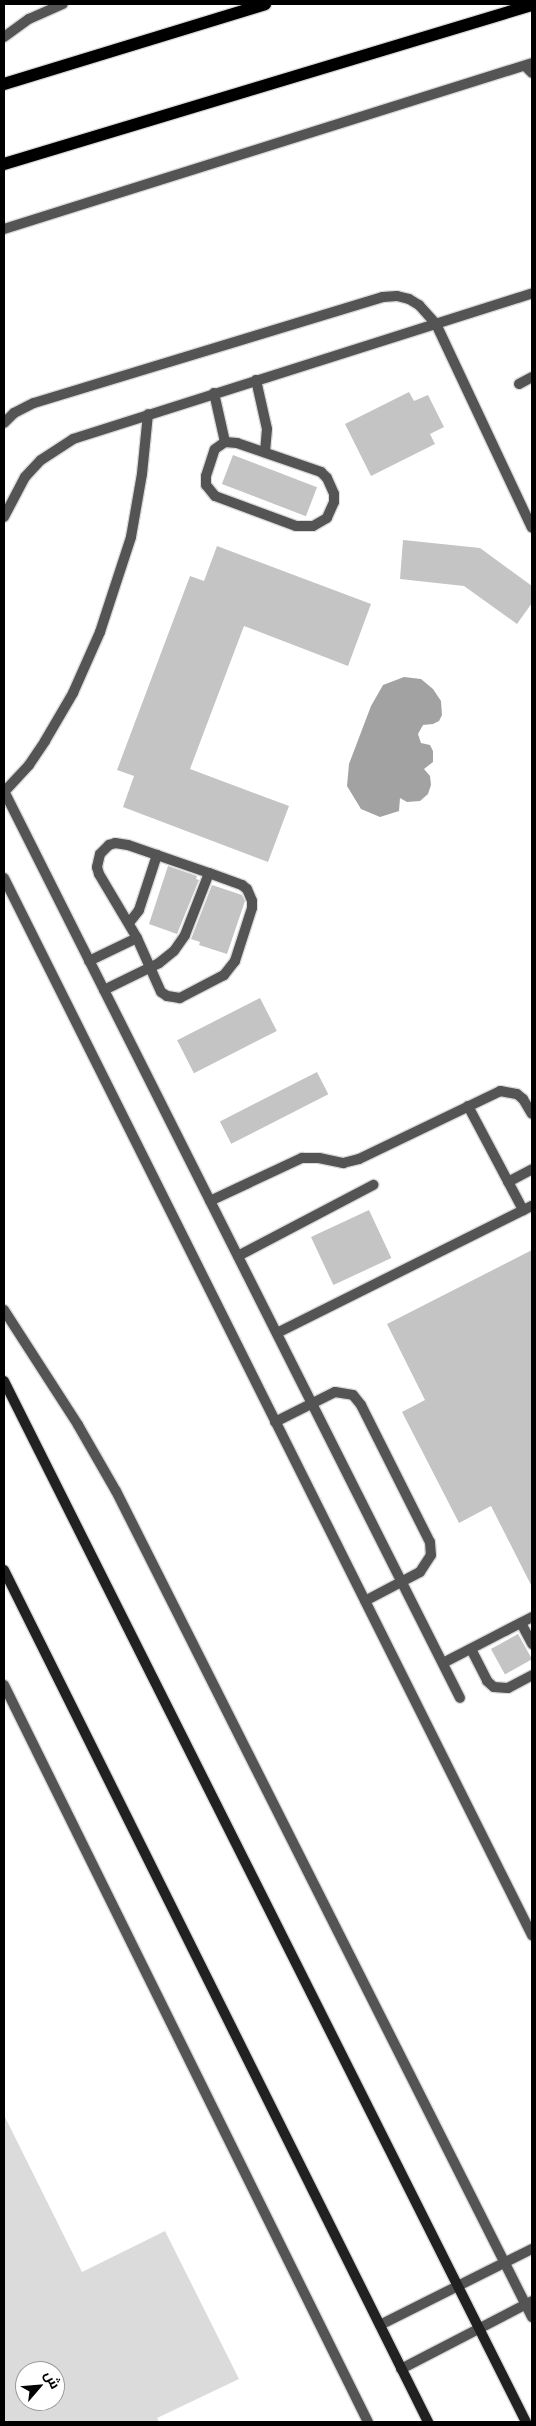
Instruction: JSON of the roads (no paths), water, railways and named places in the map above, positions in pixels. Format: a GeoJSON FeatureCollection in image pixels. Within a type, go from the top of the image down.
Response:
{"type":"FeatureCollection","features":[{"type":"Feature","properties":{"kind":"main road"},"geometry":{"type":"LineString","coordinates":[[4,84],[265,4]]}},
{"type":"Feature","properties":{"kind":"main road"},"geometry":{"type":"LineString","coordinates":[[4,164],[532,5]]}},
{"type":"Feature","properties":{"kind":"main road"},"geometry":{"type":"LineString","coordinates":[[4,1381],[526,2422]]}},
{"type":"Feature","properties":{"kind":"main road"},"geometry":{"type":"LineString","coordinates":[[4,1570],[428,2422]]}},
{"type":"Feature","properties":{"kind":"street"},"geometry":{"type":"LineString","coordinates":[[4,37],[29,19],[63,4]]}},
{"type":"Feature","properties":{"kind":"street"},"geometry":{"type":"LineString","coordinates":[[6,230],[528,64],[532,73]]}},
{"type":"Feature","properties":{"kind":"street"},"geometry":{"type":"LineString","coordinates":[[4,518],[25,477],[50,453],[85,434],[532,293]]}},
{"type":"Feature","properties":{"kind":"street"},"geometry":{"type":"LineString","coordinates":[[4,423],[14,413],[34,403],[383,297],[397,296],[409,299],[419,305],[436,324],[532,528]]}},
{"type":"Feature","properties":{"kind":"street"},"geometry":{"type":"LineString","coordinates":[[518,384],[532,377]]}},
{"type":"Feature","properties":{"kind":"street"},"geometry":{"type":"LineString","coordinates":[[256,380],[268,429],[265,452]]}},
{"type":"Feature","properties":{"kind":"street"},"geometry":{"type":"LineString","coordinates":[[214,393],[225,442]]}},
{"type":"Feature","properties":{"kind":"street"},"geometry":{"type":"LineString","coordinates":[[148,414],[142,474],[130,537],[100,632],[73,693],[45,741],[30,765],[4,792],[460,1698]]}},
{"type":"Feature","properties":{"kind":"street"},"geometry":{"type":"LineString","coordinates":[[225,442],[237,443],[314,469],[327,478],[332,485],[334,502],[327,518],[313,526],[296,526],[215,496],[206,485],[206,476],[215,449],[225,442]]}},
{"type":"Feature","properties":{"kind":"street"},"geometry":{"type":"LineString","coordinates":[[116,843],[209,873],[242,885],[247,889],[252,901],[238,952],[230,968],[216,981],[186,996],[173,998],[162,992],[129,923],[99,874],[97,867],[100,854],[109,845],[116,843]]}},
{"type":"Feature","properties":{"kind":"street"},"geometry":{"type":"LineString","coordinates":[[129,923],[139,910],[157,855]]}},
{"type":"Feature","properties":{"kind":"street"},"geometry":{"type":"LineString","coordinates":[[104,990],[166,957],[184,935],[209,873]]}},
{"type":"Feature","properties":{"kind":"street"},"geometry":{"type":"LineString","coordinates":[[4,878],[532,1935]]}},
{"type":"Feature","properties":{"kind":"street"},"geometry":{"type":"LineString","coordinates":[[89,960],[137,938]]}},
{"type":"Feature","properties":{"kind":"street"},"geometry":{"type":"LineString","coordinates":[[210,1201],[302,1158],[320,1158],[343,1163],[359,1159],[492,1094],[509,1092],[523,1099],[532,1114]]}},
{"type":"Feature","properties":{"kind":"street"},"geometry":{"type":"LineString","coordinates":[[277,1333],[528,1208],[508,1182],[468,1106]]}},
{"type":"Feature","properties":{"kind":"street"},"geometry":{"type":"LineString","coordinates":[[508,1182],[532,1169]]}},
{"type":"Feature","properties":{"kind":"street"},"geometry":{"type":"LineString","coordinates":[[238,1256],[373,1186]]}},
{"type":"Feature","properties":{"kind":"street"},"geometry":{"type":"LineString","coordinates":[[4,1310],[78,1425],[116,1491],[505,2262],[529,2302],[532,2317]]}},
{"type":"Feature","properties":{"kind":"street"},"geometry":{"type":"LineString","coordinates":[[276,1422],[329,1394],[341,1391],[348,1392],[358,1399],[430,1542],[431,1555],[425,1568],[365,1601]]}},
{"type":"Feature","properties":{"kind":"street"},"geometry":{"type":"LineString","coordinates":[[443,1663],[532,1616]]}},
{"type":"Feature","properties":{"kind":"street"},"geometry":{"type":"LineString","coordinates":[[521,1622],[532,1644]]}},
{"type":"Feature","properties":{"kind":"street"},"geometry":{"type":"LineString","coordinates":[[470,1649],[487,1681],[494,1688],[508,1688],[532,1675]]}},
{"type":"Feature","properties":{"kind":"street"},"geometry":{"type":"LineString","coordinates":[[4,1685],[368,2422]]}},
{"type":"Feature","properties":{"kind":"street"},"geometry":{"type":"LineString","coordinates":[[380,2325],[532,2249]]}},
{"type":"Feature","properties":{"kind":"street"},"geometry":{"type":"LineString","coordinates":[[401,2369],[529,2302]]}}]}
